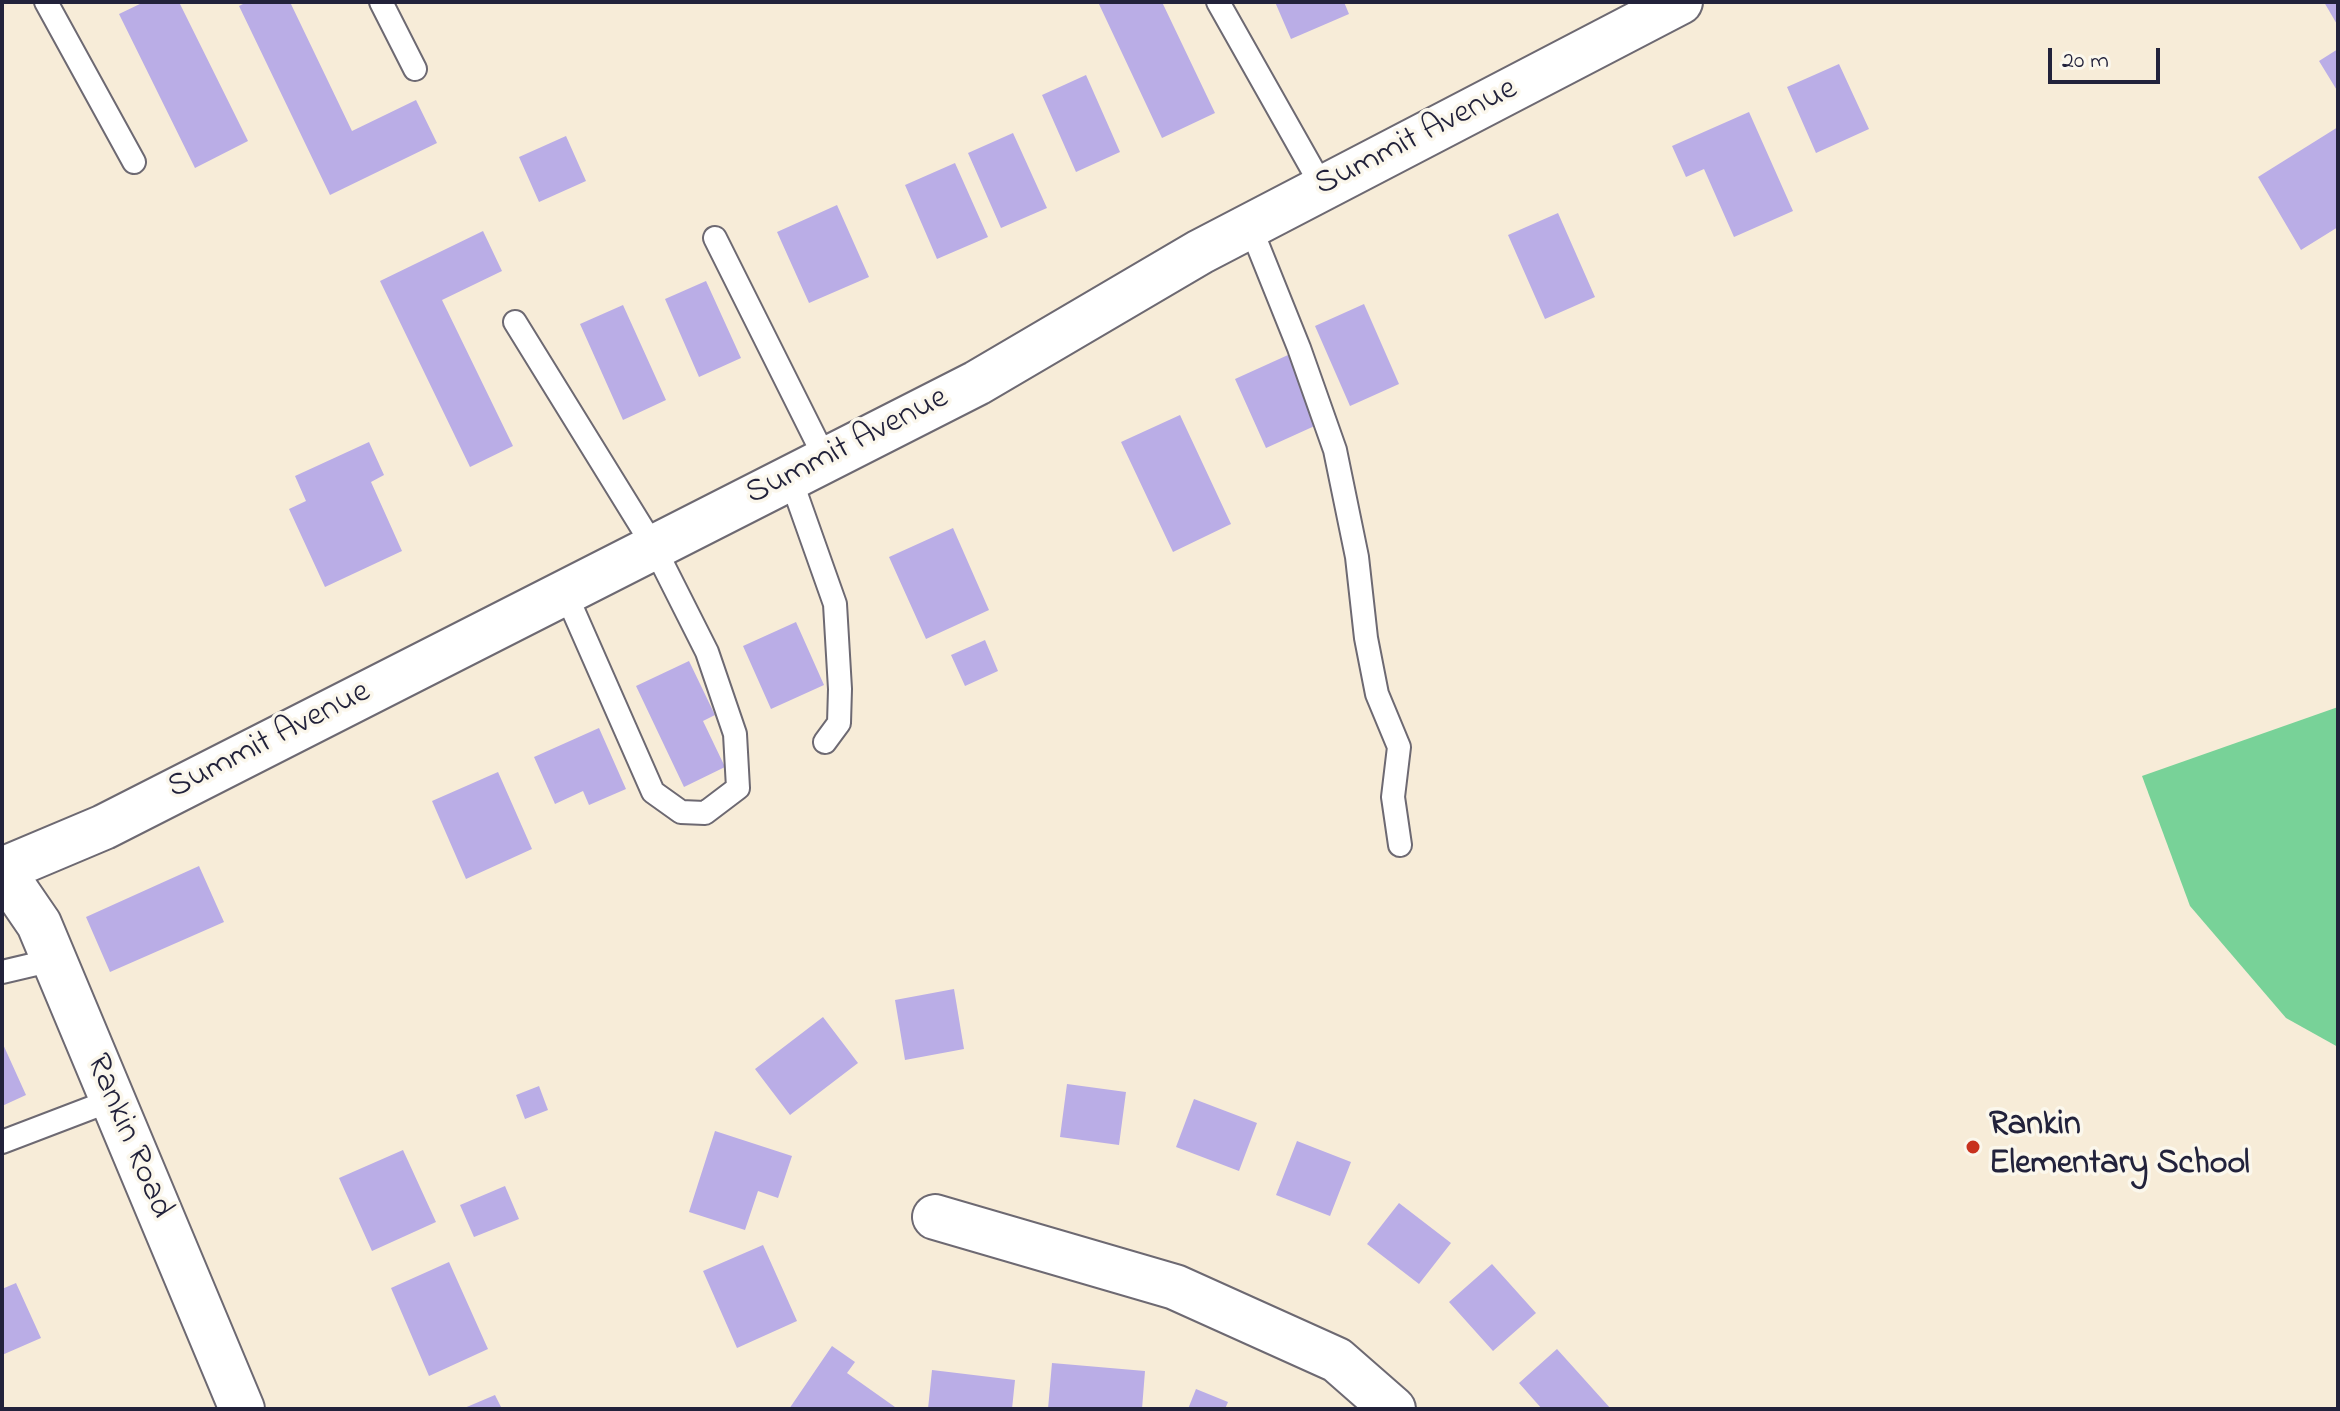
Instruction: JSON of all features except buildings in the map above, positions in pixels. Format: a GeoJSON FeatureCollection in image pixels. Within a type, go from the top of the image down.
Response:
{"type":"FeatureCollection","features":[{"type":"Feature","properties":{"kind":"main road","name":"Summit Avenue"},"geometry":{"type":"LineString","coordinates":[[2,870],[104,827],[977,383],[1200,252],[1680,2]]}},
{"type":"Feature","properties":{"kind":"main road","name":"Rankin Road"},"geometry":{"type":"LineString","coordinates":[[2,870],[39,924],[242,1409]]}},
{"type":"Feature","properties":{"kind":"main road"},"geometry":{"type":"LineString","coordinates":[[935,1217],[1175,1287],[1337,1360],[1393,1409]]}},
{"type":"Feature","properties":{"kind":"lane"},"geometry":{"type":"LineString","coordinates":[[46,2],[134,162]]}},
{"type":"Feature","properties":{"kind":"lane"},"geometry":{"type":"LineString","coordinates":[[381,2],[415,69]]}},
{"type":"Feature","properties":{"kind":"lane"},"geometry":{"type":"LineString","coordinates":[[1218,2],[1323,188]]}},
{"type":"Feature","properties":{"kind":"lane"},"geometry":{"type":"LineString","coordinates":[[1250,226],[1299,348],[1335,450],[1357,557],[1366,638],[1377,694],[1399,747],[1393,797],[1400,845]]}},
{"type":"Feature","properties":{"kind":"lane"},"geometry":{"type":"LineString","coordinates":[[715,238],[808,468],[835,604],[839,723],[825,742]]}},
{"type":"Feature","properties":{"kind":"lane"},"geometry":{"type":"LineString","coordinates":[[515,322],[654,547],[707,652],[735,734],[738,788],[705,813],[681,812],[653,792],[565,592]]}},
{"type":"Feature","properties":{"kind":"lane"},"geometry":{"type":"LineString","coordinates":[[2,972],[53,960]]}},
{"type":"Feature","properties":{"kind":"lane"},"geometry":{"type":"LineString","coordinates":[[2,1142],[112,1100]]}},
{"type":"Feature","properties":{"kind":"green space"},"geometry":{"type":"Polygon","coordinates":[[[2338,707],[2338,1047],[2286,1018],[2190,906],[2142,776],[2338,707]]]}},
{"type":"Feature","properties":{"kind":"place","name":"Rankin Elementary School"},"geometry":{"type":"Point","coordinates":[1973,1147]}}]}
